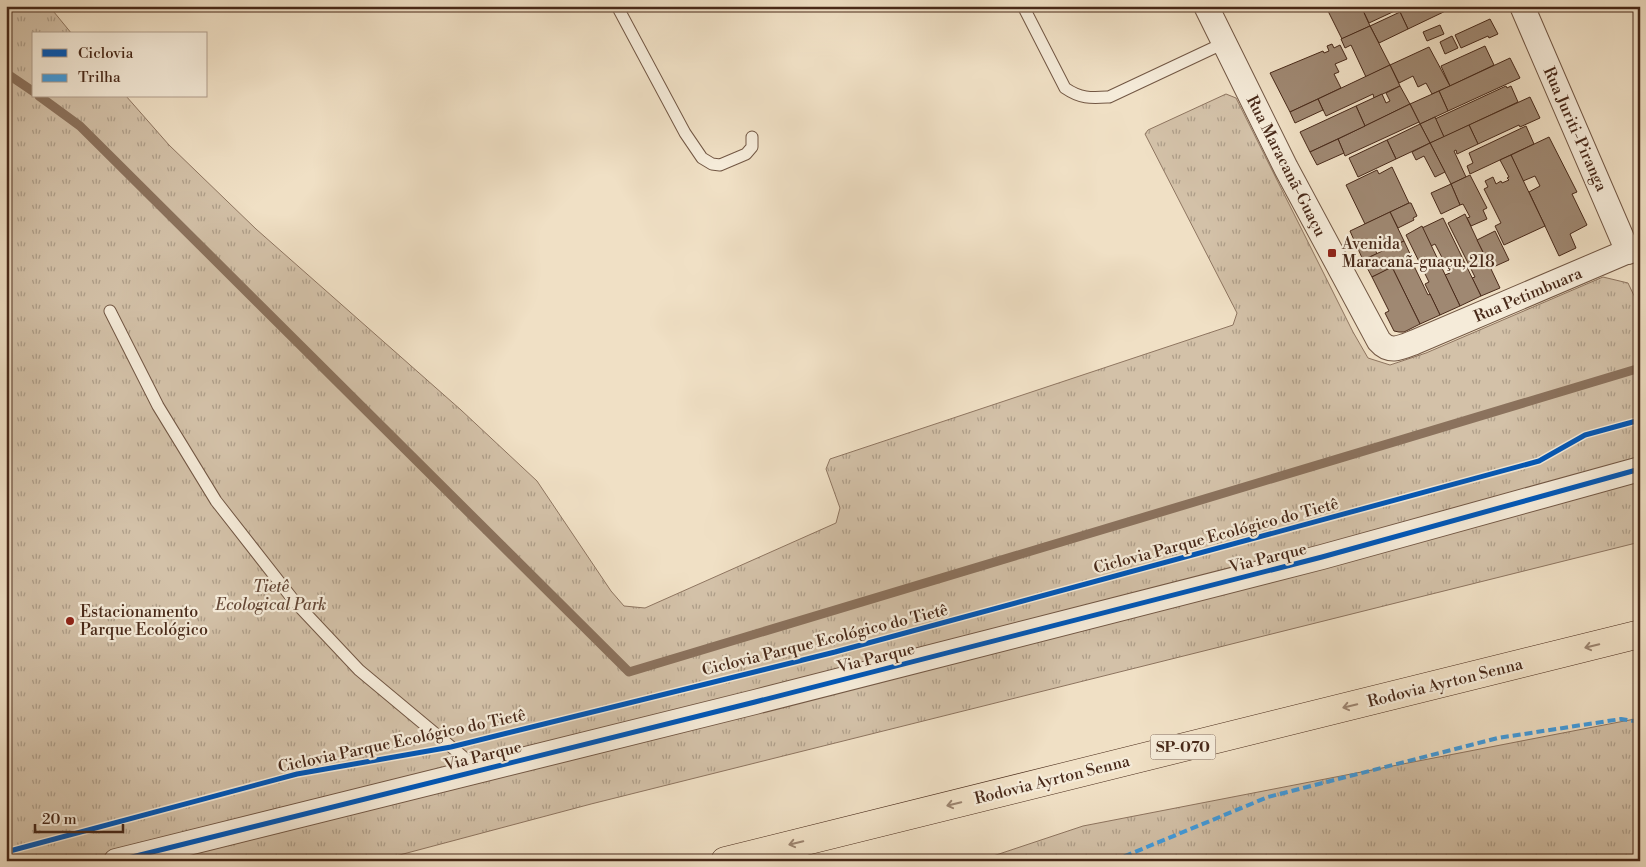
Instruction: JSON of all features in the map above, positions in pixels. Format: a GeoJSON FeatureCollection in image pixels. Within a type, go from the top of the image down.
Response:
{"type":"FeatureCollection","features":[{"type":"Feature","properties":{"kind":"highway","name":"Rodovia Ayrton Senna"},"geometry":{"type":"LineString","coordinates":[[725,861],[1640,634]]}},
{"type":"Feature","properties":{"kind":"street","name":"Rua Maracanã-Guaçu"},"geometry":{"type":"LineString","coordinates":[[1206,6],[1286,168],[1380,341],[1389,349],[1397,349],[1415,342]]}},
{"type":"Feature","properties":{"kind":"street","name":"Rua Juriti-Piranga"},"geometry":{"type":"LineString","coordinates":[[1522,6],[1634,249]]}},
{"type":"Feature","properties":{"kind":"street","name":"Rua Petimbuara"},"geometry":{"type":"LineString","coordinates":[[1415,342],[1634,249]]}},
{"type":"Feature","properties":{"kind":"street","name":"Via Parque"},"geometry":{"type":"LineString","coordinates":[[116,861],[755,702],[1303,562],[1640,469]]}},
{"type":"Feature","properties":{"kind":"lane"},"geometry":{"type":"LineString","coordinates":[[616,6],[685,133],[702,158],[712,164],[720,165],[746,154],[752,147],[752,137]]}},
{"type":"Feature","properties":{"kind":"lane"},"geometry":{"type":"LineString","coordinates":[[1023,6],[1065,88],[1077,96],[1109,97],[1224,42]]}},
{"type":"Feature","properties":{"kind":"lane"},"geometry":{"type":"LineString","coordinates":[[110,311],[158,406],[216,501],[295,602],[359,670],[479,770]]}},
{"type":"Feature","properties":{"kind":"green space","name":"Tietê Ecological Park"},"geometry":{"type":"Polygon","coordinates":[[[6,6],[49,6],[70,32],[32,32],[32,98],[128,98],[169,145],[256,229],[461,410],[537,481],[611,591],[624,606],[645,608],[836,523],[840,508],[826,469],[830,459],[1233,325],[1237,313],[1145,134],[1148,130],[1226,94],[1236,98],[1353,332],[1368,358],[1390,365],[1426,353],[1603,277],[1628,283],[1640,308],[1640,542],[591,804],[377,861],[6,861],[6,6]]]}},
{"type":"Feature","properties":{"kind":"green space"},"geometry":{"type":"Polygon","coordinates":[[[1640,718],[1640,861],[978,861],[1083,826],[1640,718]]]}},
{"type":"Feature","properties":{"kind":"building"},"geometry":{"type":"Polygon","coordinates":[[[1361,6],[1370,26],[1342,39],[1326,7],[1361,6]]]}},
{"type":"Feature","properties":{"kind":"building"},"geometry":{"type":"Polygon","coordinates":[[[1361,6],[1398,6],[1399,9],[1369,23],[1361,6]]]}},
{"type":"Feature","properties":{"kind":"building"},"geometry":{"type":"Polygon","coordinates":[[[1412,6],[1456,6],[1408,29],[1400,12],[1412,6]]]}},
{"type":"Feature","properties":{"kind":"building"},"geometry":{"type":"Polygon","coordinates":[[[1400,12],[1408,29],[1379,43],[1370,26],[1400,12]]]}},
{"type":"Feature","properties":{"kind":"building"},"geometry":{"type":"Polygon","coordinates":[[[1490,19],[1498,34],[1489,38],[1488,36],[1461,48],[1455,35],[1490,19]]]}},
{"type":"Feature","properties":{"kind":"building"},"geometry":{"type":"Polygon","coordinates":[[[1440,25],[1444,34],[1427,41],[1423,32],[1440,25]]]}},
{"type":"Feature","properties":{"kind":"building"},"geometry":{"type":"Polygon","coordinates":[[[1370,26],[1390,65],[1366,77],[1351,45],[1345,48],[1341,39],[1370,26]]]}},
{"type":"Feature","properties":{"kind":"building"},"geometry":{"type":"Polygon","coordinates":[[[1452,36],[1458,48],[1445,54],[1440,42],[1452,36]]]}},
{"type":"Feature","properties":{"kind":"building"},"geometry":{"type":"Polygon","coordinates":[[[1332,44],[1334,48],[1340,45],[1347,59],[1335,64],[1339,72],[1334,74],[1341,88],[1290,112],[1270,73],[1323,51],[1324,53],[1329,51],[1327,46],[1332,44]]]}},
{"type":"Feature","properties":{"kind":"building"},"geometry":{"type":"Polygon","coordinates":[[[1485,46],[1494,65],[1450,86],[1441,66],[1485,46]]]}},
{"type":"Feature","properties":{"kind":"building"},"geometry":{"type":"Polygon","coordinates":[[[1429,47],[1450,86],[1432,94],[1426,83],[1418,87],[1413,76],[1399,83],[1390,65],[1429,47]]]}},
{"type":"Feature","properties":{"kind":"building"},"geometry":{"type":"Polygon","coordinates":[[[1510,58],[1520,78],[1448,111],[1439,91],[1510,58]]]}},
{"type":"Feature","properties":{"kind":"building"},"geometry":{"type":"Polygon","coordinates":[[[1390,65],[1400,86],[1374,98],[1373,94],[1326,116],[1318,99],[1390,65]]]}},
{"type":"Feature","properties":{"kind":"building"},"geometry":{"type":"Polygon","coordinates":[[[1400,86],[1410,104],[1365,126],[1356,106],[1382,94],[1386,103],[1390,101],[1386,93],[1400,86]]]}},
{"type":"Feature","properties":{"kind":"building"},"geometry":{"type":"Polygon","coordinates":[[[1506,86],[1507,88],[1511,86],[1518,102],[1444,137],[1435,119],[1506,86]]]}},
{"type":"Feature","properties":{"kind":"building"},"geometry":{"type":"Polygon","coordinates":[[[1439,91],[1448,111],[1420,124],[1410,104],[1439,91]]]}},
{"type":"Feature","properties":{"kind":"building"},"geometry":{"type":"Polygon","coordinates":[[[1530,97],[1540,118],[1520,127],[1519,125],[1478,144],[1469,125],[1530,97]]]}},
{"type":"Feature","properties":{"kind":"building"},"geometry":{"type":"Polygon","coordinates":[[[1318,99],[1323,110],[1295,123],[1290,112],[1318,99]]]}},
{"type":"Feature","properties":{"kind":"building"},"geometry":{"type":"Polygon","coordinates":[[[1410,104],[1419,122],[1345,156],[1338,139],[1410,104]]]}},
{"type":"Feature","properties":{"kind":"building"},"geometry":{"type":"Polygon","coordinates":[[[1356,106],[1365,126],[1310,152],[1300,132],[1356,106]]]}},
{"type":"Feature","properties":{"kind":"building"},"geometry":{"type":"Polygon","coordinates":[[[1435,117],[1444,137],[1430,143],[1420,124],[1435,117]]]}},
{"type":"Feature","properties":{"kind":"building"},"geometry":{"type":"Polygon","coordinates":[[[1420,124],[1430,143],[1396,159],[1387,140],[1420,124]]]}},
{"type":"Feature","properties":{"kind":"building"},"geometry":{"type":"Polygon","coordinates":[[[1469,125],[1478,144],[1457,154],[1456,150],[1454,151],[1466,177],[1451,184],[1430,143],[1469,125]]]}},
{"type":"Feature","properties":{"kind":"building"},"geometry":{"type":"Polygon","coordinates":[[[1526,126],[1534,144],[1470,174],[1467,166],[1473,163],[1469,153],[1526,126]]]}},
{"type":"Feature","properties":{"kind":"building"},"geometry":{"type":"Polygon","coordinates":[[[1549,137],[1577,192],[1572,194],[1587,225],[1570,234],[1576,248],[1559,256],[1529,192],[1540,186],[1535,176],[1523,181],[1511,155],[1549,137]]]}},
{"type":"Feature","properties":{"kind":"building"},"geometry":{"type":"Polygon","coordinates":[[[1338,139],[1344,153],[1317,165],[1310,152],[1338,139]]]}},
{"type":"Feature","properties":{"kind":"building"},"geometry":{"type":"Polygon","coordinates":[[[1387,140],[1396,159],[1358,177],[1349,158],[1387,140]]]}},
{"type":"Feature","properties":{"kind":"building"},"geometry":{"type":"Polygon","coordinates":[[[1430,143],[1445,172],[1435,177],[1424,156],[1416,160],[1412,152],[1430,143]]]}},
{"type":"Feature","properties":{"kind":"building"},"geometry":{"type":"Polygon","coordinates":[[[1511,155],[1545,226],[1504,245],[1495,226],[1501,223],[1484,189],[1488,187],[1485,181],[1493,177],[1496,184],[1509,180],[1500,160],[1511,155]]]}},
{"type":"Feature","properties":{"kind":"building"},"geometry":{"type":"Polygon","coordinates":[[[1392,167],[1409,203],[1365,224],[1346,185],[1377,170],[1379,174],[1392,167]]]}},
{"type":"Feature","properties":{"kind":"building"},"geometry":{"type":"Polygon","coordinates":[[[1470,175],[1487,208],[1483,210],[1487,219],[1471,226],[1467,218],[1470,217],[1463,204],[1460,205],[1451,184],[1470,175]]]}},
{"type":"Feature","properties":{"kind":"building"},"geometry":{"type":"Polygon","coordinates":[[[1451,184],[1460,205],[1441,214],[1431,193],[1451,184]]]}},
{"type":"Feature","properties":{"kind":"building"},"geometry":{"type":"Polygon","coordinates":[[[1411,203],[1417,216],[1413,218],[1414,220],[1398,228],[1390,212],[1411,203]]]}},
{"type":"Feature","properties":{"kind":"building"},"geometry":{"type":"Polygon","coordinates":[[[1390,212],[1404,241],[1389,248],[1386,243],[1375,249],[1377,254],[1363,260],[1350,231],[1390,212]]]}},
{"type":"Feature","properties":{"kind":"building"},"geometry":{"type":"Polygon","coordinates":[[[1465,214],[1500,288],[1481,296],[1472,278],[1475,277],[1448,223],[1465,214]]]}},
{"type":"Feature","properties":{"kind":"building"},"geometry":{"type":"Polygon","coordinates":[[[1443,218],[1481,296],[1460,306],[1445,275],[1450,273],[1435,244],[1431,246],[1422,228],[1443,218]]]}},
{"type":"Feature","properties":{"kind":"building"},"geometry":{"type":"Polygon","coordinates":[[[1422,226],[1460,306],[1440,315],[1425,284],[1429,282],[1406,235],[1422,226]]]}},
{"type":"Feature","properties":{"kind":"building"},"geometry":{"type":"Polygon","coordinates":[[[1495,231],[1509,260],[1491,268],[1477,240],[1495,231]]]}},
{"type":"Feature","properties":{"kind":"building"},"geometry":{"type":"Polygon","coordinates":[[[1404,241],[1412,258],[1372,277],[1363,260],[1404,241]]]}},
{"type":"Feature","properties":{"kind":"building"},"geometry":{"type":"Polygon","coordinates":[[[1409,260],[1414,266],[1428,295],[1430,294],[1440,315],[1420,324],[1392,267],[1409,260]]]}},
{"type":"Feature","properties":{"kind":"building"},"geometry":{"type":"Polygon","coordinates":[[[1392,267],[1420,324],[1404,332],[1394,331],[1385,313],[1389,311],[1372,277],[1392,267]]]}},
{"type":"Feature","properties":{"kind":"waterway"},"geometry":{"type":"LineString","coordinates":[[6,73],[32,91]]}},
{"type":"Feature","properties":{"kind":"waterway"},"geometry":{"type":"LineString","coordinates":[[42,98],[80,126],[629,672],[1640,368]]}},
{"type":"Feature","properties":{"kind":"marked path"},"geometry":{"type":"LineString","coordinates":[[1113,861],[1268,797],[1498,738],[1621,719],[1640,722]]}},
{"type":"Feature","properties":{"kind":"cycle path","name":"Ciclovia Parque Ecológico do Tietê"},"geometry":{"type":"LineString","coordinates":[[6,852],[297,774],[451,747],[835,652],[1539,461],[1585,435],[1640,420]]}},
{"type":"Feature","properties":{"kind":"cycle path"},"geometry":{"type":"LineString","coordinates":[[116,861],[755,702],[1322,557],[1640,469]]}},
{"type":"Feature","properties":{"kind":"place","name":"Avenida Maracanã-guaçu, 218"},"geometry":{"type":"Point","coordinates":[1332,253]}},
{"type":"Feature","properties":{"kind":"place","name":"Estacionamento Parque Ecológico"},"geometry":{"type":"Point","coordinates":[70,621]}}]}
